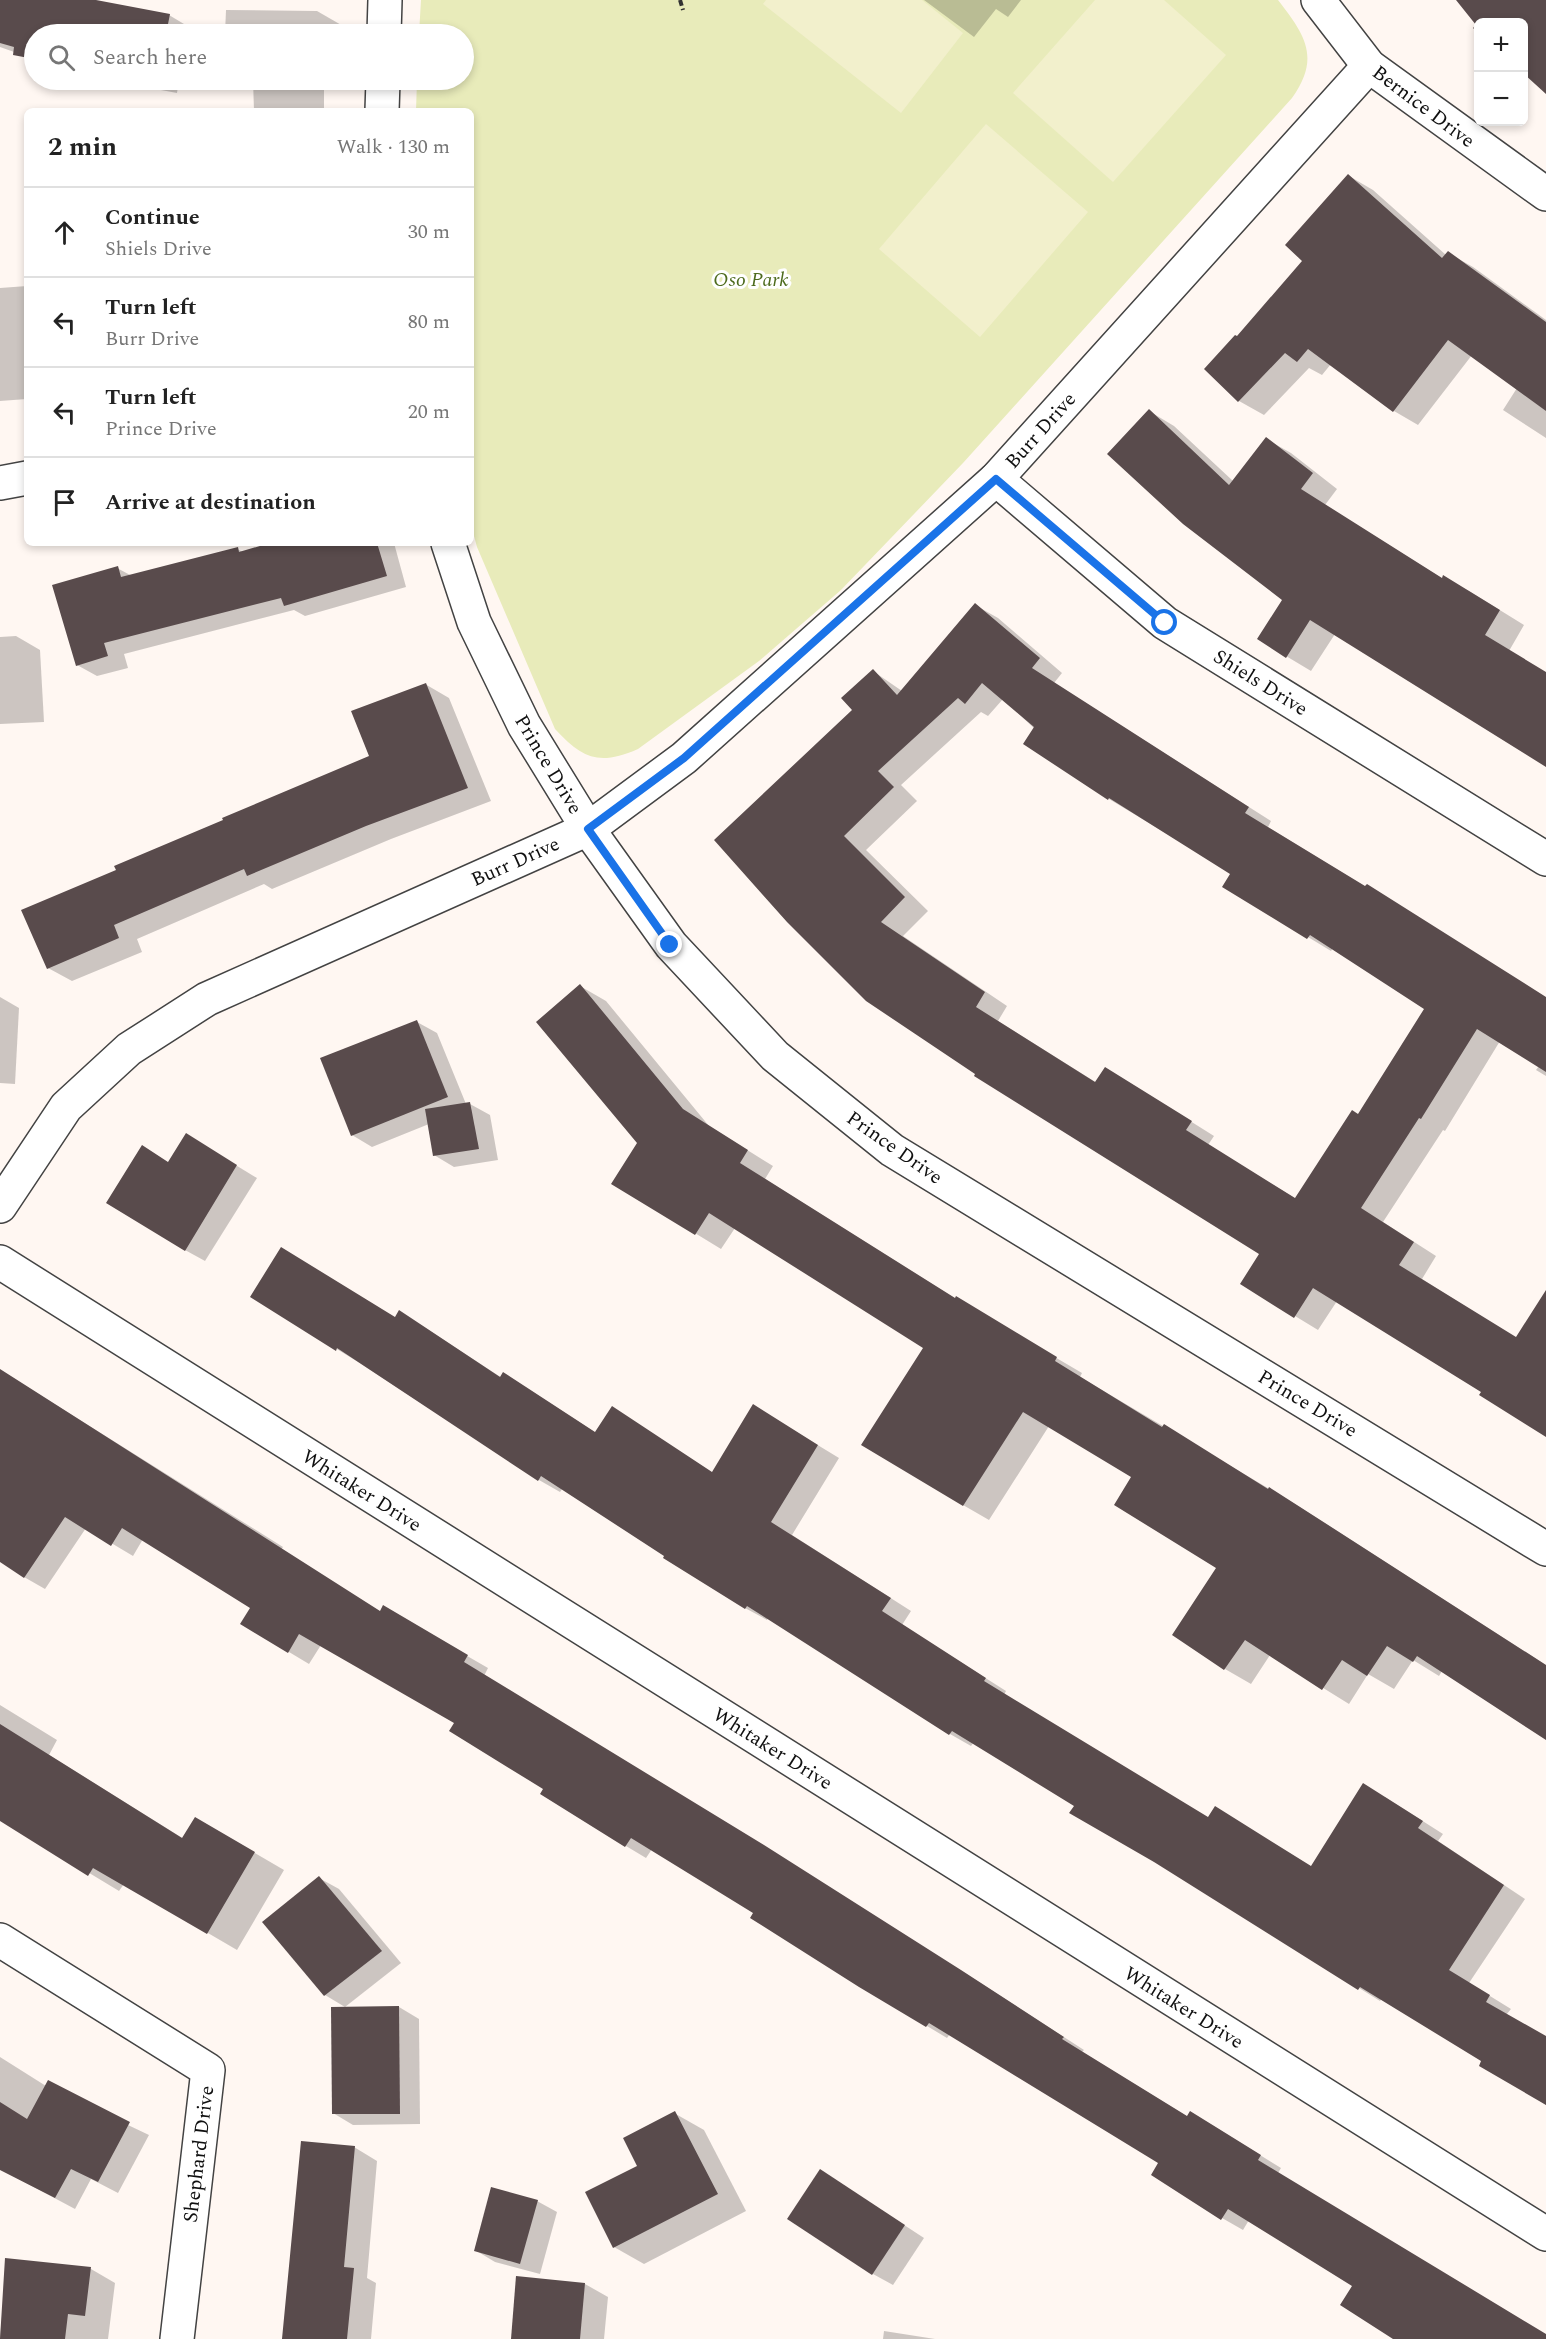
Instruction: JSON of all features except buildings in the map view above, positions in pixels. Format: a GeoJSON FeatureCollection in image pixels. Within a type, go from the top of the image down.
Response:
{"type":"FeatureCollection","features":[{"type":"Feature","properties":{"kind":"street"},"geometry":{"type":"LineString","coordinates":[[384,24],[385,0]]}},
{"type":"Feature","properties":{"kind":"street","name":"Bernice Drive"},"geometry":{"type":"LineString","coordinates":[[1318,0],[1368,66],[1546,194]]}},
{"type":"Feature","properties":{"kind":"street","name":"Burr Drive"},"geometry":{"type":"LineString","coordinates":[[0,1206],[66,1107],[138,1043],[207,999],[588,829],[684,758],[996,479],[1368,66]]}},
{"type":"Feature","properties":{"kind":"street"},"geometry":{"type":"LineString","coordinates":[[382,108],[383,90]]}},
{"type":"Feature","properties":{"kind":"street"},"geometry":{"type":"LineString","coordinates":[[0,483],[24,479]]}},
{"type":"Feature","properties":{"kind":"street","name":"Shiels Drive"},"geometry":{"type":"LineString","coordinates":[[996,479],[1165,623],[1546,859]]}},
{"type":"Feature","properties":{"kind":"street","name":"Prince Drive"},"geometry":{"type":"LineString","coordinates":[[449,546],[474,622],[524,725],[588,829],[670,945],[775,1056],[892,1150],[1546,1549]]}},
{"type":"Feature","properties":{"kind":"street","name":"Whitaker Drive"},"geometry":{"type":"LineString","coordinates":[[0,1262],[1546,2234]]}},
{"type":"Feature","properties":{"kind":"street","name":"Shephard Drive"},"geometry":{"type":"LineString","coordinates":[[0,1940],[208,2070],[177,2339]]}},
{"type":"Feature","properties":{"kind":"path"},"geometry":{"type":"LineString","coordinates":[[680,0],[683,10]]}},
{"type":"Feature","properties":{"kind":"green space","name":"Oso Park"},"geometry":{"type":"Polygon","coordinates":[[[421,0],[1278,0],[1302,36],[1307,58],[1306,70],[1292,98],[963,463],[841,590],[759,661],[638,749],[602,758],[583,753],[555,729],[474,536],[474,108],[416,108],[417,90],[474,90],[474,24],[420,24],[421,0]]]}},
{"type":"Feature","properties":{"kind":"shaded area"},"geometry":{"type":"Polygon","coordinates":[[[766,0],[922,0],[963,33],[901,113],[763,4],[766,0]]]}},
{"type":"Feature","properties":{"kind":"shaded area"},"geometry":{"type":"Polygon","coordinates":[[[1095,0],[1164,0],[1226,55],[1113,182],[1013,93],[1095,0]]]}},
{"type":"Feature","properties":{"kind":"shaded area"},"geometry":{"type":"Polygon","coordinates":[[[986,124],[1088,212],[980,337],[879,249],[986,124]]]}},
{"type":"Feature","properties":{"kind":"route"},"geometry":{"type":"LineString","coordinates":[[670,945],[588,829],[684,758],[996,479],[1165,623]]}}]}
